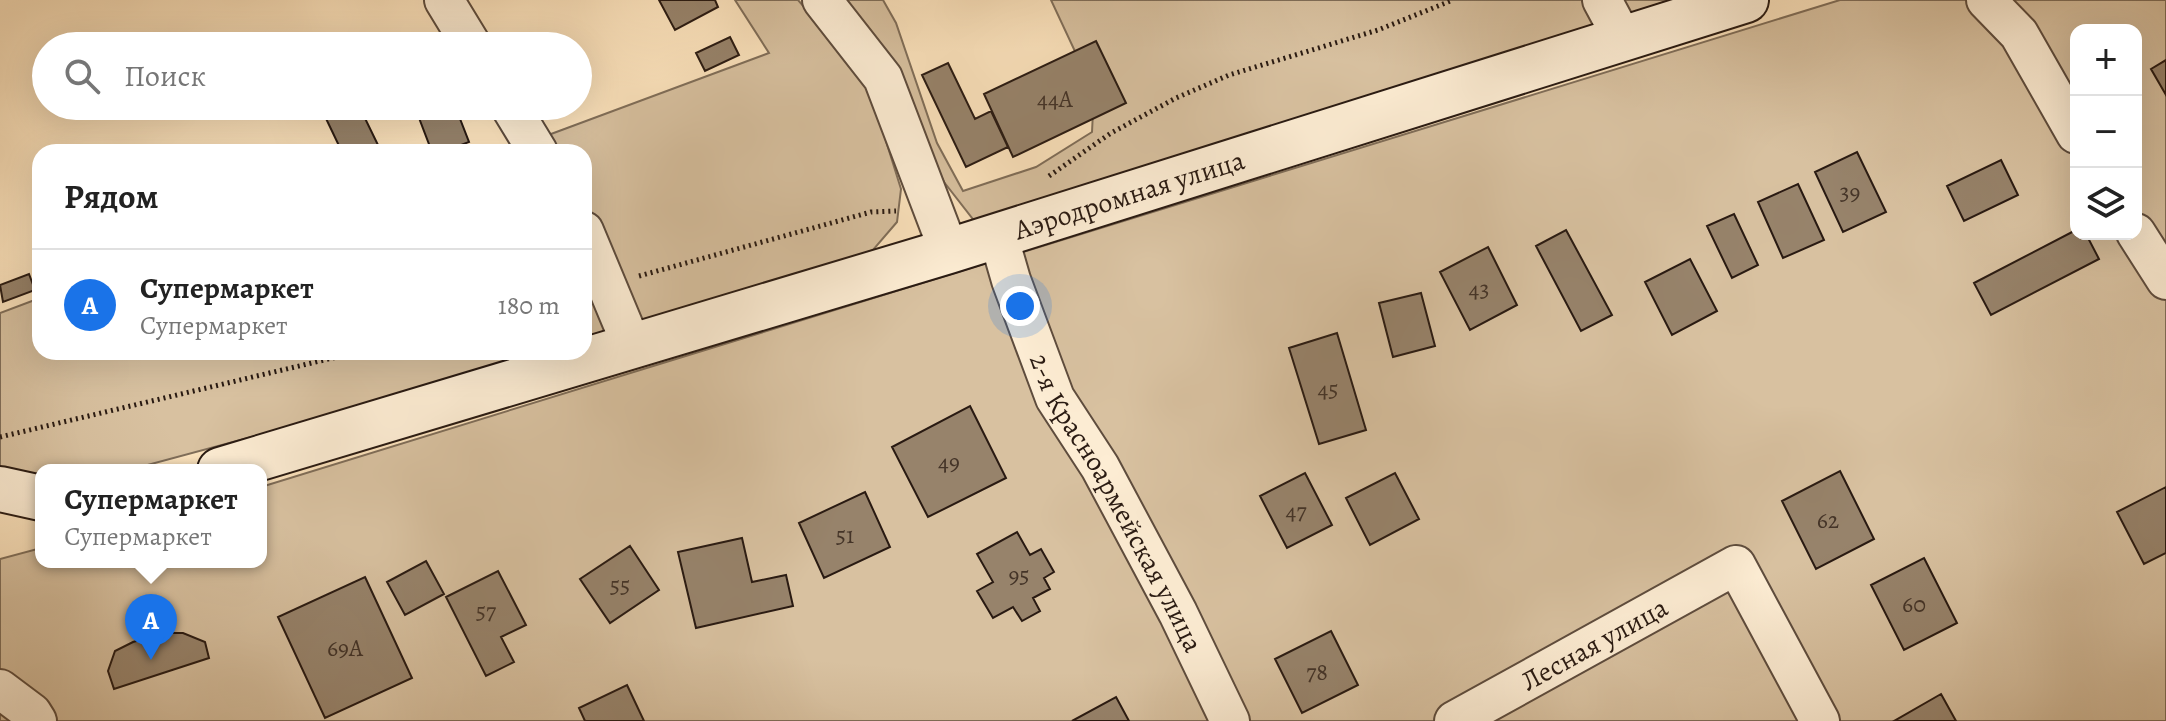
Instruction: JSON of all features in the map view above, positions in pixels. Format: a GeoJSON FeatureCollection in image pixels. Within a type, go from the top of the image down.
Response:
{"type":"FeatureCollection","features":[{"type":"Feature","properties":{"kind":"street"},"geometry":{"type":"LineString","coordinates":[[444,0],[463,32]]}},
{"type":"Feature","properties":{"kind":"street"},"geometry":{"type":"LineString","coordinates":[[822,0],[883,78],[949,251]]}},
{"type":"Feature","properties":{"kind":"street"},"geometry":{"type":"LineString","coordinates":[[1602,0],[1623,39]]}},
{"type":"Feature","properties":{"kind":"street","name":"Аэродромная улица"},"geometry":{"type":"LineString","coordinates":[[592,358],[949,251],[1746,0]]}},
{"type":"Feature","properties":{"kind":"street"},"geometry":{"type":"LineString","coordinates":[[1986,0],[2019,34],[2070,123]]}},
{"type":"Feature","properties":{"kind":"street"},"geometry":{"type":"LineString","coordinates":[[519,120],[533,144]]}},
{"type":"Feature","properties":{"kind":"street","name":"2-я Красноармейская улица"},"geometry":{"type":"LineString","coordinates":[[998,235],[1011,280],[1055,398],[1107,481],[1178,613],[1230,721]]}},
{"type":"Feature","properties":{"kind":"street"},"geometry":{"type":"LineString","coordinates":[[2140,240],[2166,280]]}},
{"type":"Feature","properties":{"kind":"street"},"geometry":{"type":"LineString","coordinates":[[592,250],[632,346]]}},
{"type":"Feature","properties":{"kind":"street","name":"Аэродромная улица"},"geometry":{"type":"LineString","coordinates":[[240,464],[585,360]]}},
{"type":"Feature","properties":{"kind":"street"},"geometry":{"type":"LineString","coordinates":[[0,489],[35,497]]}},
{"type":"Feature","properties":{"kind":"street","name":"Лесная улица"},"geometry":{"type":"LineString","coordinates":[[1454,721],[1736,565],[1820,721]]}},
{"type":"Feature","properties":{"kind":"street"},"geometry":{"type":"LineString","coordinates":[[0,689],[32,713],[37,721]]}},
{"type":"Feature","properties":{"kind":"path"},"geometry":{"type":"LineString","coordinates":[[1046,178],[1111,133],[1176,98],[1229,75],[1378,30],[1453,0]]}},
{"type":"Feature","properties":{"kind":"path"},"geometry":{"type":"LineString","coordinates":[[606,282],[634,278],[871,212],[934,209]]}},
{"type":"Feature","properties":{"kind":"path"},"geometry":{"type":"LineString","coordinates":[[0,437],[324,360]]}},
{"type":"Feature","properties":{"kind":"shaded area"},"geometry":{"type":"Polygon","coordinates":[[[735,0],[798,0],[866,77],[901,189],[897,222],[873,250],[805,276],[592,344],[592,144],[519,144],[769,53],[735,0]]]}},
{"type":"Feature","properties":{"kind":"shaded area"},"geometry":{"type":"Polygon","coordinates":[[[843,0],[883,0],[896,23],[937,143],[963,191],[1036,167],[1092,132],[1094,92],[1051,0],[1670,0],[1394,94],[976,223],[944,182],[879,48],[843,0]]]}},
{"type":"Feature","properties":{"kind":"shaded area"},"geometry":{"type":"Polygon","coordinates":[[[1840,0],[2166,0],[2166,721],[0,721],[0,559],[35,550],[35,568],[267,568],[267,485],[1840,0]]]}},
{"type":"Feature","properties":{"kind":"shaded area"},"geometry":{"type":"Polygon","coordinates":[[[32,301],[32,360],[537,360],[151,464],[35,464],[35,479],[0,470],[0,313],[32,301]]]}},
{"type":"Feature","properties":{"kind":"building"},"geometry":{"type":"Polygon","coordinates":[[[659,0],[715,0],[718,7],[675,30],[659,0]]]}},
{"type":"Feature","properties":{"kind":"building"},"geometry":{"type":"Polygon","coordinates":[[[730,37],[739,55],[705,71],[696,53],[730,37]]]}},
{"type":"Feature","properties":{"kind":"building"},"geometry":{"type":"Polygon","coordinates":[[[1096,41],[1126,103],[1013,157],[984,94],[1096,41]]]}},
{"type":"Feature","properties":{"kind":"building"},"geometry":{"type":"Polygon","coordinates":[[[2166,60],[2166,95],[2151,69],[2166,60]]]}},
{"type":"Feature","properties":{"kind":"building"},"geometry":{"type":"Polygon","coordinates":[[[948,63],[975,119],[991,111],[1008,147],[966,167],[922,75],[948,63]]]}},
{"type":"Feature","properties":{"kind":"building"},"geometry":{"type":"Polygon","coordinates":[[[327,120],[366,120],[378,144],[338,144],[327,120]]]}},
{"type":"Feature","properties":{"kind":"building"},"geometry":{"type":"Polygon","coordinates":[[[420,120],[460,120],[469,142],[464,144],[429,144],[420,120]]]}},
{"type":"Feature","properties":{"kind":"building"},"geometry":{"type":"Polygon","coordinates":[[[1857,152],[1886,212],[1843,232],[1815,172],[1857,152]]]}},
{"type":"Feature","properties":{"kind":"building"},"geometry":{"type":"Polygon","coordinates":[[[2001,160],[2018,195],[1964,221],[1947,186],[2001,160]]]}},
{"type":"Feature","properties":{"kind":"building"},"geometry":{"type":"Polygon","coordinates":[[[1798,184],[1824,240],[1783,258],[1758,202],[1798,184]]]}},
{"type":"Feature","properties":{"kind":"building"},"geometry":{"type":"Polygon","coordinates":[[[1734,214],[1758,265],[1732,278],[1707,226],[1734,214]]]}},
{"type":"Feature","properties":{"kind":"building"},"geometry":{"type":"Polygon","coordinates":[[[1566,230],[1612,315],[1581,331],[1536,246],[1566,230]]]}},
{"type":"Feature","properties":{"kind":"building"},"geometry":{"type":"Polygon","coordinates":[[[2070,233],[2070,240],[2089,240],[2099,259],[1991,315],[1974,283],[2070,233]]]}},
{"type":"Feature","properties":{"kind":"building"},"geometry":{"type":"Polygon","coordinates":[[[1488,247],[1517,305],[1470,330],[1440,272],[1488,247]]]}},
{"type":"Feature","properties":{"kind":"building"},"geometry":{"type":"Polygon","coordinates":[[[1690,259],[1717,311],[1672,335],[1645,282],[1690,259]]]}},
{"type":"Feature","properties":{"kind":"building"},"geometry":{"type":"Polygon","coordinates":[[[29,274],[32,291],[3,302],[0,285],[29,274]]]}},
{"type":"Feature","properties":{"kind":"building"},"geometry":{"type":"Polygon","coordinates":[[[1421,293],[1435,346],[1393,357],[1379,303],[1421,293]]]}},
{"type":"Feature","properties":{"kind":"building"},"geometry":{"type":"Polygon","coordinates":[[[1337,333],[1366,430],[1319,444],[1289,348],[1337,333]]]}},
{"type":"Feature","properties":{"kind":"building"},"geometry":{"type":"Polygon","coordinates":[[[970,406],[1006,478],[928,517],[892,447],[970,406]]]}},
{"type":"Feature","properties":{"kind":"building"},"geometry":{"type":"Polygon","coordinates":[[[1840,471],[1874,539],[1816,569],[1782,501],[1840,471]]]}},
{"type":"Feature","properties":{"kind":"building"},"geometry":{"type":"Polygon","coordinates":[[[1305,473],[1332,525],[1287,548],[1260,496],[1305,473]]]}},
{"type":"Feature","properties":{"kind":"building"},"geometry":{"type":"Polygon","coordinates":[[[1395,473],[1419,519],[1370,545],[1346,498],[1395,473]]]}},
{"type":"Feature","properties":{"kind":"building"},"geometry":{"type":"Polygon","coordinates":[[[2166,487],[2166,553],[2144,564],[2117,512],[2166,487]]]}},
{"type":"Feature","properties":{"kind":"building"},"geometry":{"type":"Polygon","coordinates":[[[865,492],[890,547],[824,578],[799,523],[865,492]]]}},
{"type":"Feature","properties":{"kind":"building"},"geometry":{"type":"Polygon","coordinates":[[[1017,532],[1030,555],[1041,549],[1054,572],[1044,578],[1050,589],[1033,598],[1040,611],[1022,621],[1013,607],[993,618],[977,591],[993,582],[977,554],[1017,532]]]}},
{"type":"Feature","properties":{"kind":"building"},"geometry":{"type":"Polygon","coordinates":[[[742,538],[752,582],[786,575],[793,606],[696,628],[678,552],[742,538]]]}},
{"type":"Feature","properties":{"kind":"building"},"geometry":{"type":"Polygon","coordinates":[[[630,546],[659,590],[610,623],[580,579],[630,546]]]}},
{"type":"Feature","properties":{"kind":"building"},"geometry":{"type":"Polygon","coordinates":[[[1924,558],[1957,623],[1904,650],[1871,585],[1924,558]]]}},
{"type":"Feature","properties":{"kind":"building"},"geometry":{"type":"Polygon","coordinates":[[[426,561],[444,594],[405,615],[387,582],[426,561]]]}},
{"type":"Feature","properties":{"kind":"building"},"geometry":{"type":"Polygon","coordinates":[[[498,571],[526,625],[501,637],[514,662],[486,676],[446,597],[498,571]]]}},
{"type":"Feature","properties":{"kind":"building"},"geometry":{"type":"Polygon","coordinates":[[[365,577],[412,678],[325,718],[278,617],[365,577]]]}},
{"type":"Feature","properties":{"kind":"building"},"geometry":{"type":"Polygon","coordinates":[[[1331,631],[1358,685],[1302,713],[1275,659],[1331,631]]]}},
{"type":"Feature","properties":{"kind":"building"},"geometry":{"type":"Polygon","coordinates":[[[164,633],[183,633],[205,642],[209,658],[114,689],[108,671],[115,651],[164,633]]]}},
{"type":"Feature","properties":{"kind":"building"},"geometry":{"type":"Polygon","coordinates":[[[627,685],[644,721],[585,721],[579,708],[627,685]]]}},
{"type":"Feature","properties":{"kind":"building"},"geometry":{"type":"Polygon","coordinates":[[[1941,694],[1956,721],[1894,721],[1941,694]]]}},
{"type":"Feature","properties":{"kind":"building"},"geometry":{"type":"Polygon","coordinates":[[[1116,697],[1129,721],[1072,721],[1116,697]]]}},
{"type":"Feature","properties":{"kind":"place","name":"Супермаркет"},"geometry":{"type":"Point","coordinates":[151,660]}}]}
